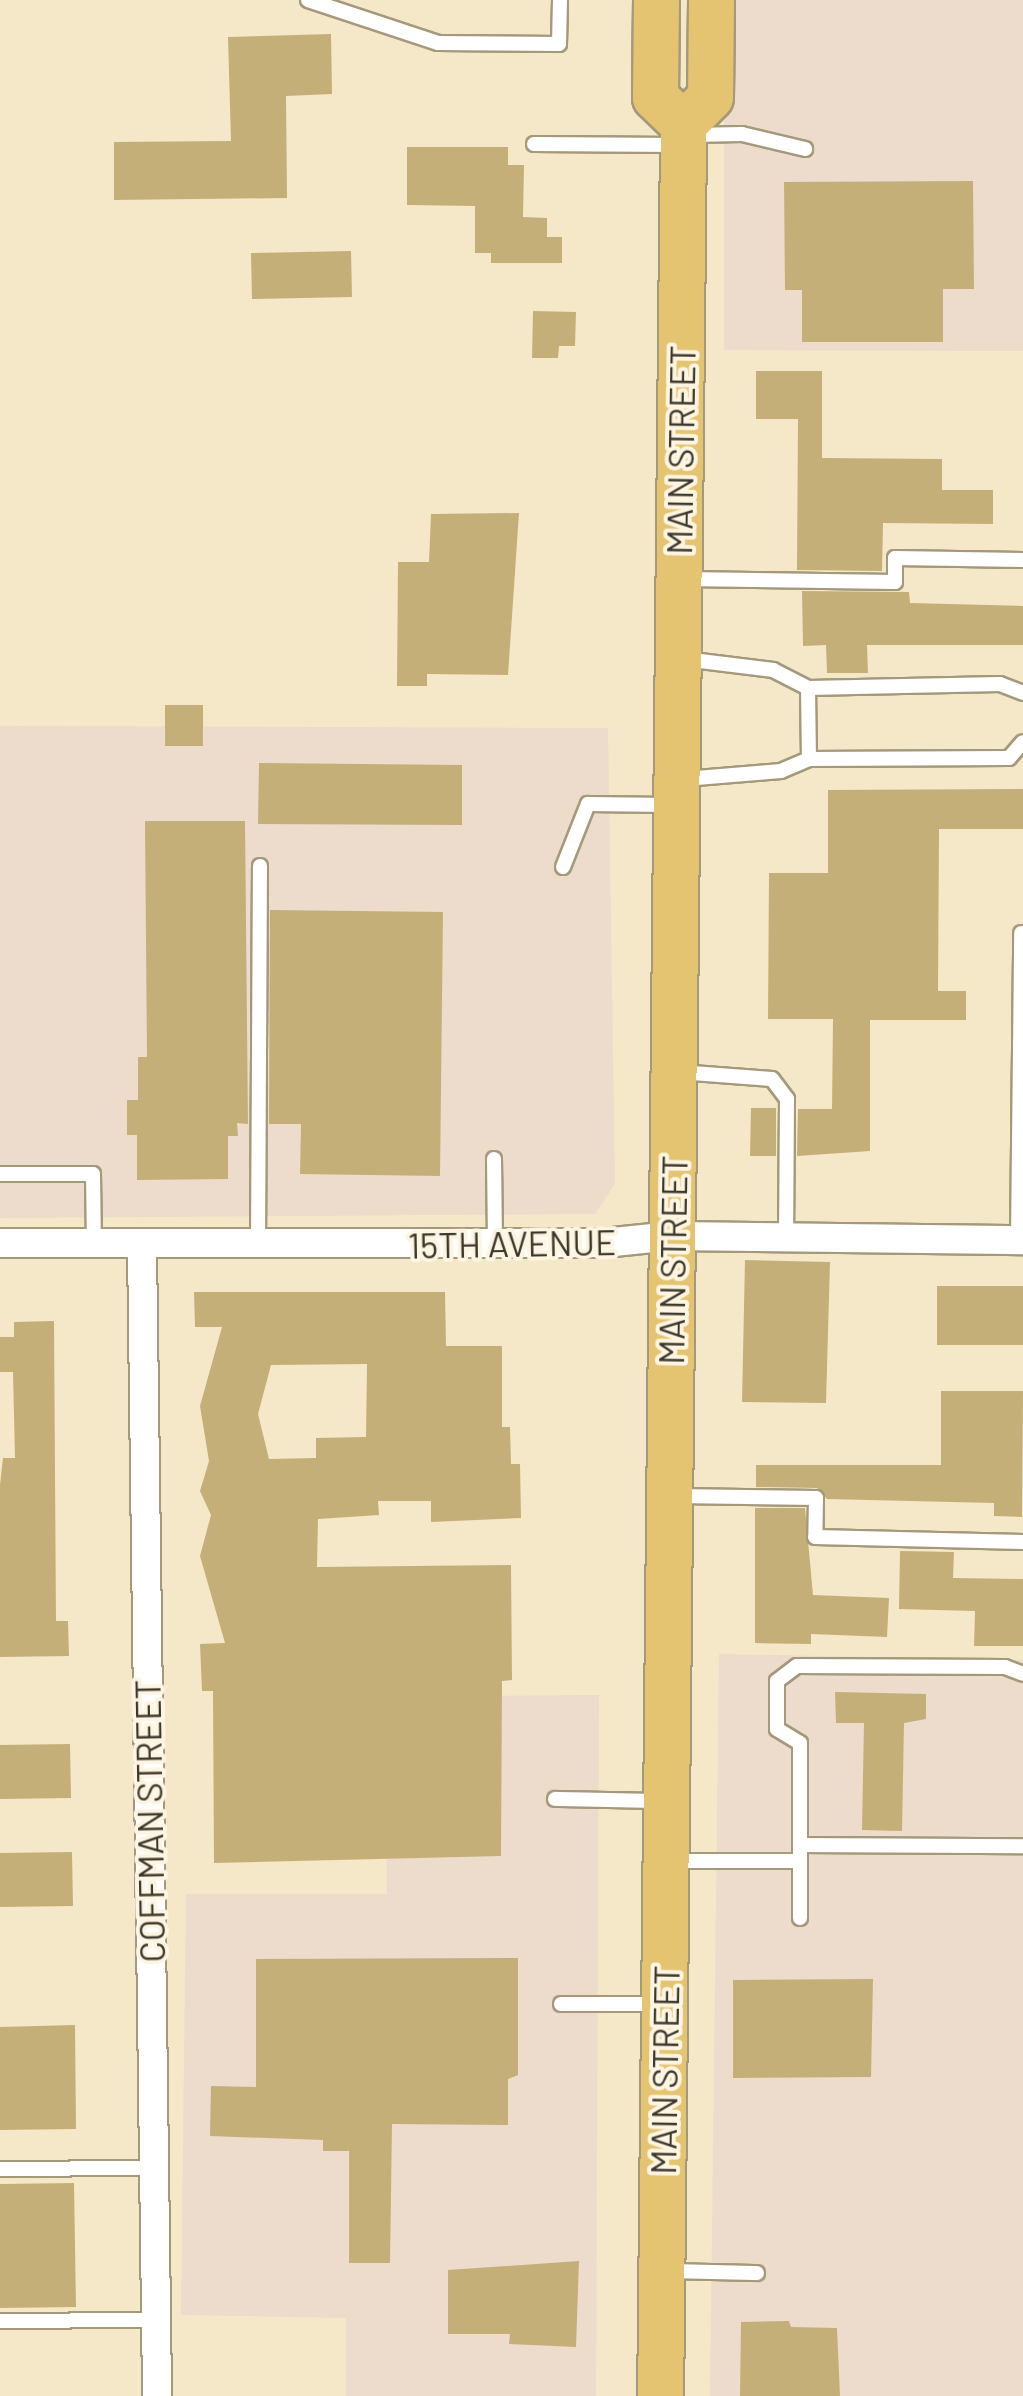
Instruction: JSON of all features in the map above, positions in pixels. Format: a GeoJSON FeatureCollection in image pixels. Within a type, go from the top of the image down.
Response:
{"type":"FeatureCollection","features":[{"type":"Feature","properties":{"kind":"highway"},"geometry":{"type":"LineString","coordinates":[[656,0],[655,97],[683,134],[710,96],[711,0]]}},
{"type":"Feature","properties":{"kind":"highway","name":"MAIN STREET"},"geometry":{"type":"LineString","coordinates":[[660,2396],[683,134]]}},
{"type":"Feature","properties":{"kind":"street","name":"15TH AVENUE"},"geometry":{"type":"LineString","coordinates":[[0,1243],[495,1244],[672,1236],[1020,1240]]}},
{"type":"Feature","properties":{"kind":"street","name":"COFFMAN STREET"},"geometry":{"type":"LineString","coordinates":[[142,1246],[157,2396]]}},
{"type":"Feature","properties":{"kind":"lane"},"geometry":{"type":"LineString","coordinates":[[308,0],[438,43],[560,44],[560,0]]}},
{"type":"Feature","properties":{"kind":"lane"},"geometry":{"type":"LineString","coordinates":[[534,144],[742,134],[805,149]]}},
{"type":"Feature","properties":{"kind":"lane"},"geometry":{"type":"LineString","coordinates":[[678,578],[894,582],[894,558],[1023,560]]}},
{"type":"Feature","properties":{"kind":"lane"},"geometry":{"type":"LineString","coordinates":[[678,659],[773,670],[808,688],[1000,684],[1023,694]]}},
{"type":"Feature","properties":{"kind":"lane"},"geometry":{"type":"LineString","coordinates":[[808,688],[809,759]]}},
{"type":"Feature","properties":{"kind":"lane"},"geometry":{"type":"LineString","coordinates":[[563,867],[588,804],[676,792],[781,771],[809,759],[1009,758],[1023,742]]}},
{"type":"Feature","properties":{"kind":"lane"},"geometry":{"type":"LineString","coordinates":[[258,1246],[260,866]]}},
{"type":"Feature","properties":{"kind":"lane"},"geometry":{"type":"LineString","coordinates":[[1020,1240],[1021,933]]}},
{"type":"Feature","properties":{"kind":"lane"},"geometry":{"type":"LineString","coordinates":[[674,1071],[772,1080],[787,1099],[786,1237]]}},
{"type":"Feature","properties":{"kind":"lane"},"geometry":{"type":"LineString","coordinates":[[494,1159],[495,1244]]}},
{"type":"Feature","properties":{"kind":"lane"},"geometry":{"type":"LineString","coordinates":[[0,1174],[93,1174],[94,1246]]}},
{"type":"Feature","properties":{"kind":"lane"},"geometry":{"type":"LineString","coordinates":[[670,1496],[816,1498],[816,1537],[1023,1542]]}},
{"type":"Feature","properties":{"kind":"lane"},"geometry":{"type":"LineString","coordinates":[[800,1918],[800,1743],[777,1728],[777,1681],[797,1666],[1005,1667],[1023,1674]]}},
{"type":"Feature","properties":{"kind":"lane"},"geometry":{"type":"LineString","coordinates":[[555,1799],[666,1801]]}},
{"type":"Feature","properties":{"kind":"lane"},"geometry":{"type":"LineString","coordinates":[[800,1844],[1023,1846]]}},
{"type":"Feature","properties":{"kind":"lane"},"geometry":{"type":"LineString","coordinates":[[666,1861],[800,1862]]}},
{"type":"Feature","properties":{"kind":"lane"},"geometry":{"type":"LineString","coordinates":[[561,2004],[664,2004]]}},
{"type":"Feature","properties":{"kind":"lane"},"geometry":{"type":"LineString","coordinates":[[0,2169],[154,2168]]}},
{"type":"Feature","properties":{"kind":"lane"},"geometry":{"type":"LineString","coordinates":[[662,2271],[757,2273]]}},
{"type":"Feature","properties":{"kind":"lane"},"geometry":{"type":"LineString","coordinates":[[0,2321],[156,2320]]}},
{"type":"Feature","properties":{"kind":"shaded area"},"geometry":{"type":"Polygon","coordinates":[[[724,0],[1023,0],[1023,351],[724,350],[724,0]]]}},
{"type":"Feature","properties":{"kind":"shaded area"},"geometry":{"type":"Polygon","coordinates":[[[0,726],[608,728],[615,1184],[595,1214],[0,1218],[0,726]]]}},
{"type":"Feature","properties":{"kind":"shaded area"},"geometry":{"type":"Polygon","coordinates":[[[719,1654],[1023,1660],[1023,2396],[710,2396],[719,1654]]]}},
{"type":"Feature","properties":{"kind":"shaded area"},"geometry":{"type":"Polygon","coordinates":[[[599,1695],[596,2396],[346,2396],[346,2318],[181,2315],[186,1894],[387,1894],[385,1697],[599,1695]]]}},
{"type":"Feature","properties":{"kind":"building"},"geometry":{"type":"Polygon","coordinates":[[[331,34],[332,94],[286,96],[287,198],[114,200],[114,142],[231,141],[228,37],[331,34]]]}},
{"type":"Feature","properties":{"kind":"building"},"geometry":{"type":"Polygon","coordinates":[[[407,147],[508,147],[508,165],[524,165],[523,217],[547,218],[547,237],[562,237],[562,263],[491,263],[491,253],[475,253],[475,206],[407,205],[407,147]]]}},
{"type":"Feature","properties":{"kind":"building"},"geometry":{"type":"Polygon","coordinates":[[[973,181],[974,289],[943,289],[943,342],[802,342],[802,290],[785,290],[784,182],[973,181]]]}},
{"type":"Feature","properties":{"kind":"building"},"geometry":{"type":"Polygon","coordinates":[[[351,251],[352,297],[252,299],[251,253],[351,251]]]}},
{"type":"Feature","properties":{"kind":"building"},"geometry":{"type":"Polygon","coordinates":[[[533,311],[576,312],[575,346],[559,346],[558,358],[532,358],[533,311]]]}},
{"type":"Feature","properties":{"kind":"building"},"geometry":{"type":"Polygon","coordinates":[[[756,371],[822,371],[822,458],[942,459],[942,490],[993,490],[993,524],[883,523],[882,571],[797,570],[798,419],[756,419],[756,371]]]}},
{"type":"Feature","properties":{"kind":"building"},"geometry":{"type":"Polygon","coordinates":[[[519,513],[508,675],[427,674],[427,686],[397,686],[398,562],[429,562],[431,514],[519,513]]]}},
{"type":"Feature","properties":{"kind":"building"},"geometry":{"type":"Polygon","coordinates":[[[802,591],[909,592],[910,603],[1023,606],[1023,645],[867,645],[868,673],[827,673],[826,645],[803,646],[802,591]]]}},
{"type":"Feature","properties":{"kind":"building"},"geometry":{"type":"Polygon","coordinates":[[[165,705],[203,705],[203,746],[165,746],[165,705]]]}},
{"type":"Feature","properties":{"kind":"building"},"geometry":{"type":"Polygon","coordinates":[[[259,763],[462,765],[462,825],[258,824],[259,763]]]}},
{"type":"Feature","properties":{"kind":"building"},"geometry":{"type":"Polygon","coordinates":[[[1023,789],[1023,829],[939,829],[938,991],[966,991],[966,1020],[870,1020],[870,1151],[797,1156],[798,1109],[832,1109],[833,1019],[768,1019],[769,873],[828,873],[828,790],[1023,789]]]}},
{"type":"Feature","properties":{"kind":"building"},"geometry":{"type":"Polygon","coordinates":[[[145,821],[245,821],[248,1124],[237,1123],[238,1136],[228,1136],[228,1179],[137,1180],[137,1135],[127,1135],[127,1100],[138,1100],[138,1057],[147,1057],[145,821]]]}},
{"type":"Feature","properties":{"kind":"building"},"geometry":{"type":"Polygon","coordinates":[[[270,910],[443,912],[440,1176],[300,1174],[301,1124],[269,1124],[270,910]]]}},
{"type":"Feature","properties":{"kind":"building"},"geometry":{"type":"Polygon","coordinates":[[[751,1108],[776,1108],[776,1156],[750,1156],[751,1108]]]}},
{"type":"Feature","properties":{"kind":"building"},"geometry":{"type":"Polygon","coordinates":[[[745,1260],[830,1262],[826,1403],[742,1402],[745,1260]]]}},
{"type":"Feature","properties":{"kind":"building"},"geometry":{"type":"Polygon","coordinates":[[[937,1286],[1023,1286],[1023,1345],[937,1345],[937,1286]]]}},
{"type":"Feature","properties":{"kind":"building"},"geometry":{"type":"Polygon","coordinates":[[[194,1292],[445,1292],[446,1346],[502,1346],[502,1427],[510,1427],[511,1464],[520,1464],[521,1518],[431,1522],[431,1501],[378,1501],[379,1515],[318,1519],[317,1567],[511,1565],[512,1680],[502,1681],[501,1856],[214,1863],[213,1691],[202,1691],[200,1644],[225,1643],[200,1556],[211,1515],[200,1491],[209,1461],[200,1406],[222,1327],[195,1327],[194,1292]],[[367,1364],[271,1365],[258,1414],[269,1459],[316,1458],[316,1438],[366,1437],[367,1364]]]}},
{"type":"Feature","properties":{"kind":"building"},"geometry":{"type":"Polygon","coordinates":[[[54,1321],[56,1621],[68,1621],[69,1656],[0,1657],[0,1485],[3,1458],[15,1458],[13,1372],[0,1372],[0,1337],[14,1337],[14,1322],[54,1321]]]}},
{"type":"Feature","properties":{"kind":"building"},"geometry":{"type":"Polygon","coordinates":[[[941,1391],[1023,1391],[1022,1517],[994,1516],[994,1503],[827,1499],[817,1488],[756,1487],[756,1465],[941,1465],[941,1391]]]}},
{"type":"Feature","properties":{"kind":"building"},"geometry":{"type":"Polygon","coordinates":[[[755,1508],[805,1508],[813,1595],[889,1598],[887,1637],[811,1634],[811,1644],[755,1643],[755,1508]]]}},
{"type":"Feature","properties":{"kind":"building"},"geometry":{"type":"Polygon","coordinates":[[[900,1551],[954,1552],[953,1578],[1023,1579],[1023,1646],[974,1646],[975,1611],[899,1609],[900,1551]]]}},
{"type":"Feature","properties":{"kind":"building"},"geometry":{"type":"Polygon","coordinates":[[[835,1692],[926,1694],[926,1719],[904,1723],[902,1831],[862,1830],[864,1723],[836,1723],[835,1692]]]}},
{"type":"Feature","properties":{"kind":"building"},"geometry":{"type":"Polygon","coordinates":[[[70,1744],[71,1798],[0,1799],[0,1745],[70,1744]]]}},
{"type":"Feature","properties":{"kind":"building"},"geometry":{"type":"Polygon","coordinates":[[[72,1852],[73,1906],[0,1907],[0,1853],[72,1852]]]}},
{"type":"Feature","properties":{"kind":"building"},"geometry":{"type":"Polygon","coordinates":[[[518,1958],[518,2075],[508,2079],[508,2125],[392,2124],[390,2263],[349,2263],[349,2151],[323,2151],[323,2140],[210,2136],[211,2086],[256,2087],[256,1959],[518,1958]]]}},
{"type":"Feature","properties":{"kind":"building"},"geometry":{"type":"Polygon","coordinates":[[[873,1979],[871,2077],[733,2078],[733,1980],[873,1979]]]}},
{"type":"Feature","properties":{"kind":"building"},"geometry":{"type":"Polygon","coordinates":[[[75,2025],[76,2129],[0,2130],[0,2027],[75,2025]]]}},
{"type":"Feature","properties":{"kind":"building"},"geometry":{"type":"Polygon","coordinates":[[[74,2183],[76,2307],[0,2308],[0,2184],[74,2183]]]}},
{"type":"Feature","properties":{"kind":"building"},"geometry":{"type":"Polygon","coordinates":[[[579,2261],[576,2347],[509,2344],[510,2334],[448,2334],[448,2270],[579,2261]]]}},
{"type":"Feature","properties":{"kind":"building"},"geometry":{"type":"Polygon","coordinates":[[[789,2321],[791,2327],[837,2328],[840,2396],[740,2396],[741,2322],[789,2321]]]}}]}
